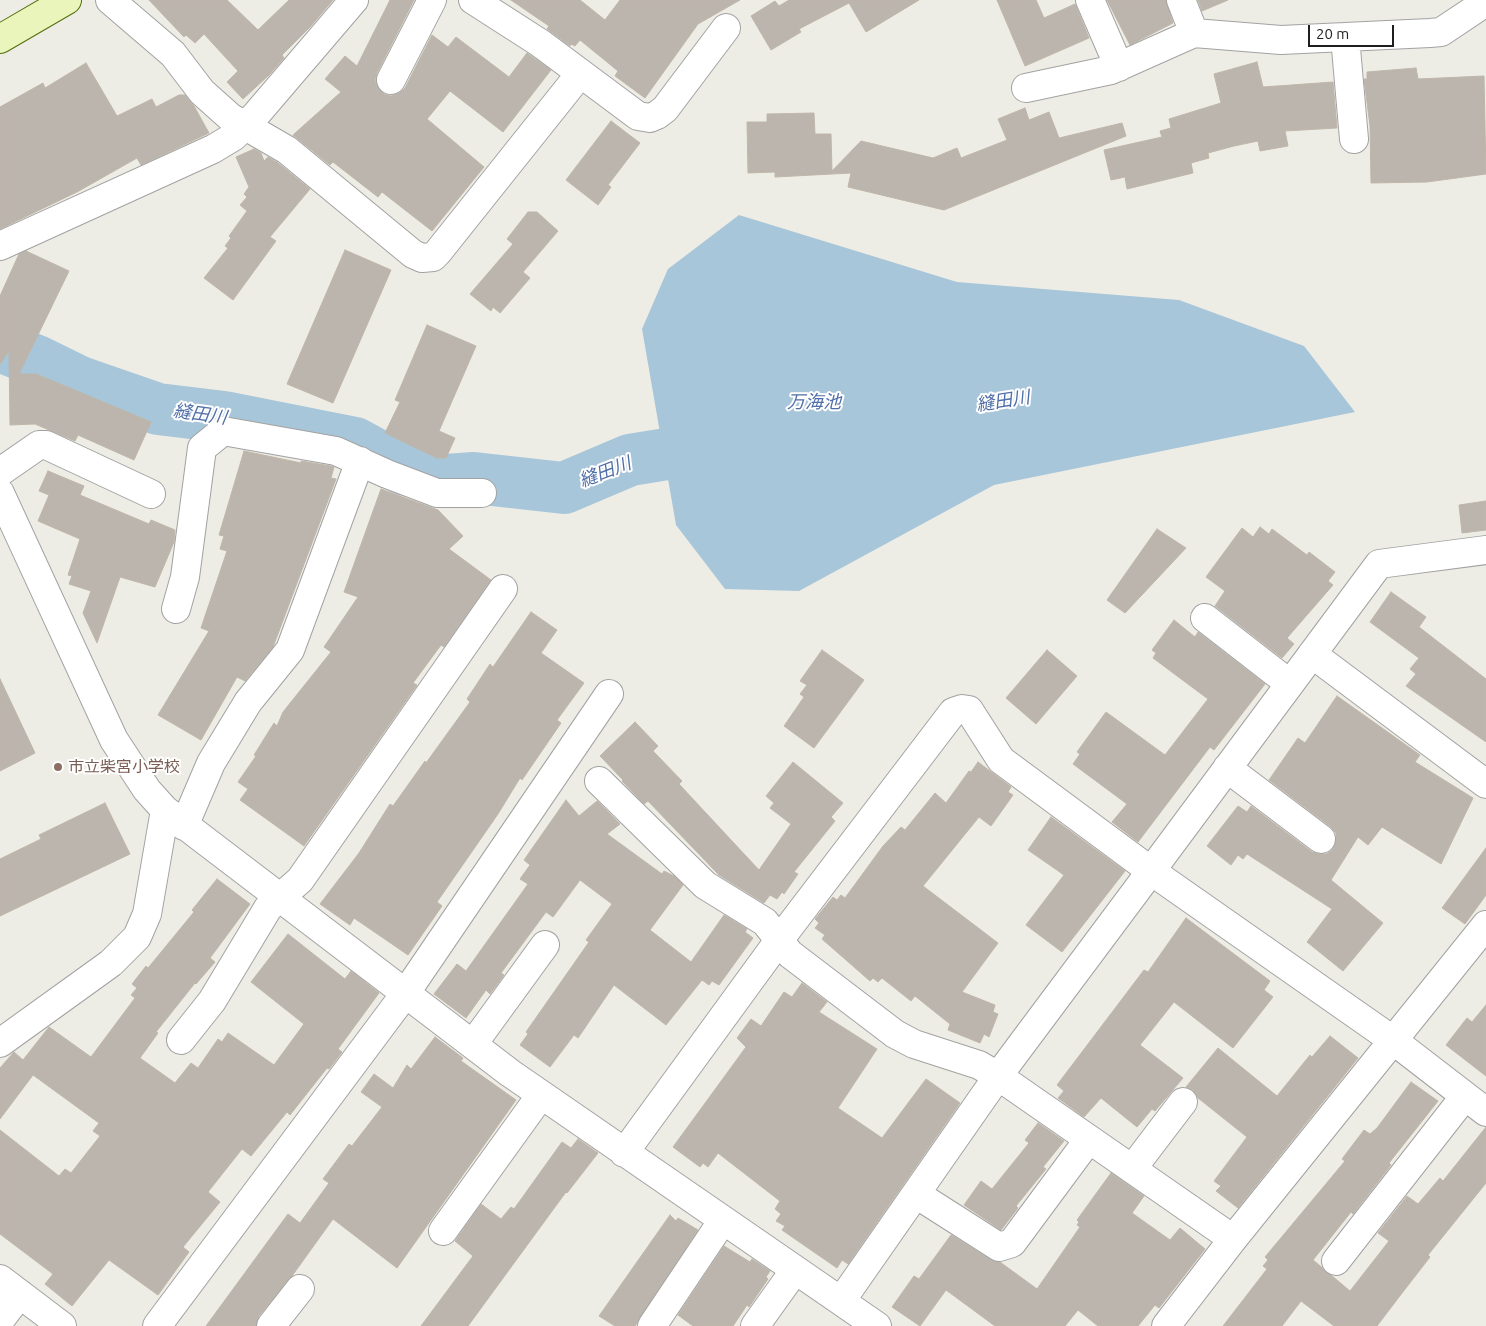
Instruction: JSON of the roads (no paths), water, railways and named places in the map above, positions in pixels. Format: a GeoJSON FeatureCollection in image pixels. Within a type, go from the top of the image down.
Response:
{"type":"FeatureCollection","features":[{"type":"Feature","properties":{"kind":"street"},"geometry":{"type":"LineString","coordinates":[[0,39],[67,0]]}},
{"type":"Feature","properties":{"kind":"street"},"geometry":{"type":"LineString","coordinates":[[110,0],[173,54],[213,103],[230,117],[287,150],[413,254],[422,258],[428,258],[438,252],[580,74]]}},
{"type":"Feature","properties":{"kind":"street"},"geometry":{"type":"LineString","coordinates":[[0,246],[213,150],[246,126],[354,0]]}},
{"type":"Feature","properties":{"kind":"street"},"geometry":{"type":"LineString","coordinates":[[392,80],[432,0]]}},
{"type":"Feature","properties":{"kind":"street"},"geometry":{"type":"LineString","coordinates":[[473,0],[540,43],[638,116],[650,118],[657,116],[665,109],[726,28]]}},
{"type":"Feature","properties":{"kind":"street"},"geometry":{"type":"LineString","coordinates":[[1090,0],[1118,67]]}},
{"type":"Feature","properties":{"kind":"street"},"geometry":{"type":"LineString","coordinates":[[1181,0],[1194,33]]}},
{"type":"Feature","properties":{"kind":"street"},"geometry":{"type":"LineString","coordinates":[[1026,88],[1087,76],[1118,67],[1194,33],[1259,40],[1441,32],[1486,2]]}},
{"type":"Feature","properties":{"kind":"street"},"geometry":{"type":"LineString","coordinates":[[1345,37],[1354,139]]}},
{"type":"Feature","properties":{"kind":"street"},"geometry":{"type":"LineString","coordinates":[[176,609],[185,577],[202,448],[223,431],[336,451],[437,494],[482,492]]}},
{"type":"Feature","properties":{"kind":"street"},"geometry":{"type":"LineString","coordinates":[[0,472],[39,445],[46,445],[151,494]]}},
{"type":"Feature","properties":{"kind":"street"},"geometry":{"type":"LineString","coordinates":[[0,1043],[111,963],[137,936],[147,914],[174,818],[211,763],[252,696],[290,650],[360,460]]}},
{"type":"Feature","properties":{"kind":"street"},"geometry":{"type":"LineString","coordinates":[[0,493],[114,740],[147,790],[174,818],[277,898],[541,1094],[877,1326]]}},
{"type":"Feature","properties":{"kind":"street"},"geometry":{"type":"LineString","coordinates":[[842,1302],[998,1076],[1379,564],[1486,550]]}},
{"type":"Feature","properties":{"kind":"street"},"geometry":{"type":"LineString","coordinates":[[181,1040],[212,1001],[268,908],[277,898],[300,880],[503,589]]}},
{"type":"Feature","properties":{"kind":"street"},"geometry":{"type":"LineString","coordinates":[[1204,618],[1290,684]]}},
{"type":"Feature","properties":{"kind":"street"},"geometry":{"type":"LineString","coordinates":[[1312,654],[1486,784]]}},
{"type":"Feature","properties":{"kind":"street"},"geometry":{"type":"LineString","coordinates":[[157,1326],[405,994],[609,694]]}},
{"type":"Feature","properties":{"kind":"street"},"geometry":{"type":"LineString","coordinates":[[624,1153],[780,939],[948,716],[962,709],[973,714],[994,752],[1001,760],[1151,871],[1394,1041],[1486,1112]]}},
{"type":"Feature","properties":{"kind":"street"},"geometry":{"type":"LineString","coordinates":[[1227,768],[1321,839]]}},
{"type":"Feature","properties":{"kind":"street"},"geometry":{"type":"LineString","coordinates":[[599,781],[706,886],[765,922],[790,954],[904,1040],[979,1066],[998,1076],[1233,1239]]}},
{"type":"Feature","properties":{"kind":"street"},"geometry":{"type":"LineString","coordinates":[[1166,1326],[1233,1239],[1486,925]]}},
{"type":"Feature","properties":{"kind":"street"},"geometry":{"type":"LineString","coordinates":[[472,1044],[545,945]]}},
{"type":"Feature","properties":{"kind":"street"},"geometry":{"type":"LineString","coordinates":[[443,1230],[541,1094]]}},
{"type":"Feature","properties":{"kind":"street"},"geometry":{"type":"LineString","coordinates":[[1336,1261],[1465,1096]]}},
{"type":"Feature","properties":{"kind":"street"},"geometry":{"type":"LineString","coordinates":[[1132,1168],[1182,1102]]}},
{"type":"Feature","properties":{"kind":"street"},"geometry":{"type":"LineString","coordinates":[[916,1194],[999,1247],[1012,1243],[1089,1140]]}},
{"type":"Feature","properties":{"kind":"street"},"geometry":{"type":"LineString","coordinates":[[652,1326],[723,1220]]}},
{"type":"Feature","properties":{"kind":"street"},"geometry":{"type":"LineString","coordinates":[[755,1326],[795,1270]]}},
{"type":"Feature","properties":{"kind":"street"},"geometry":{"type":"LineString","coordinates":[[0,1320],[10,1286],[62,1326]]}},
{"type":"Feature","properties":{"kind":"street"},"geometry":{"type":"LineString","coordinates":[[272,1326],[300,1289]]}},
{"type":"Feature","properties":{"kind":"water","name":"万海池"},"geometry":{"type":"Polygon","coordinates":[[[739,215],[957,282],[1179,300],[1304,346],[1355,412],[994,485],[799,591],[725,589],[676,525],[642,329],[668,269],[739,215]]]}},
{"type":"Feature","properties":{"kind":"waterway","name":"縫田川"},"geometry":{"type":"LineString","coordinates":[[0,346],[37,361],[80,382],[158,409],[224,417],[355,443],[403,469],[446,480],[474,478],[564,488],[630,460],[734,443]]}},
{"type":"Feature","properties":{"kind":"place","name":"市立柴宮小学校"},"geometry":{"type":"Point","coordinates":[58,767]}}]}
